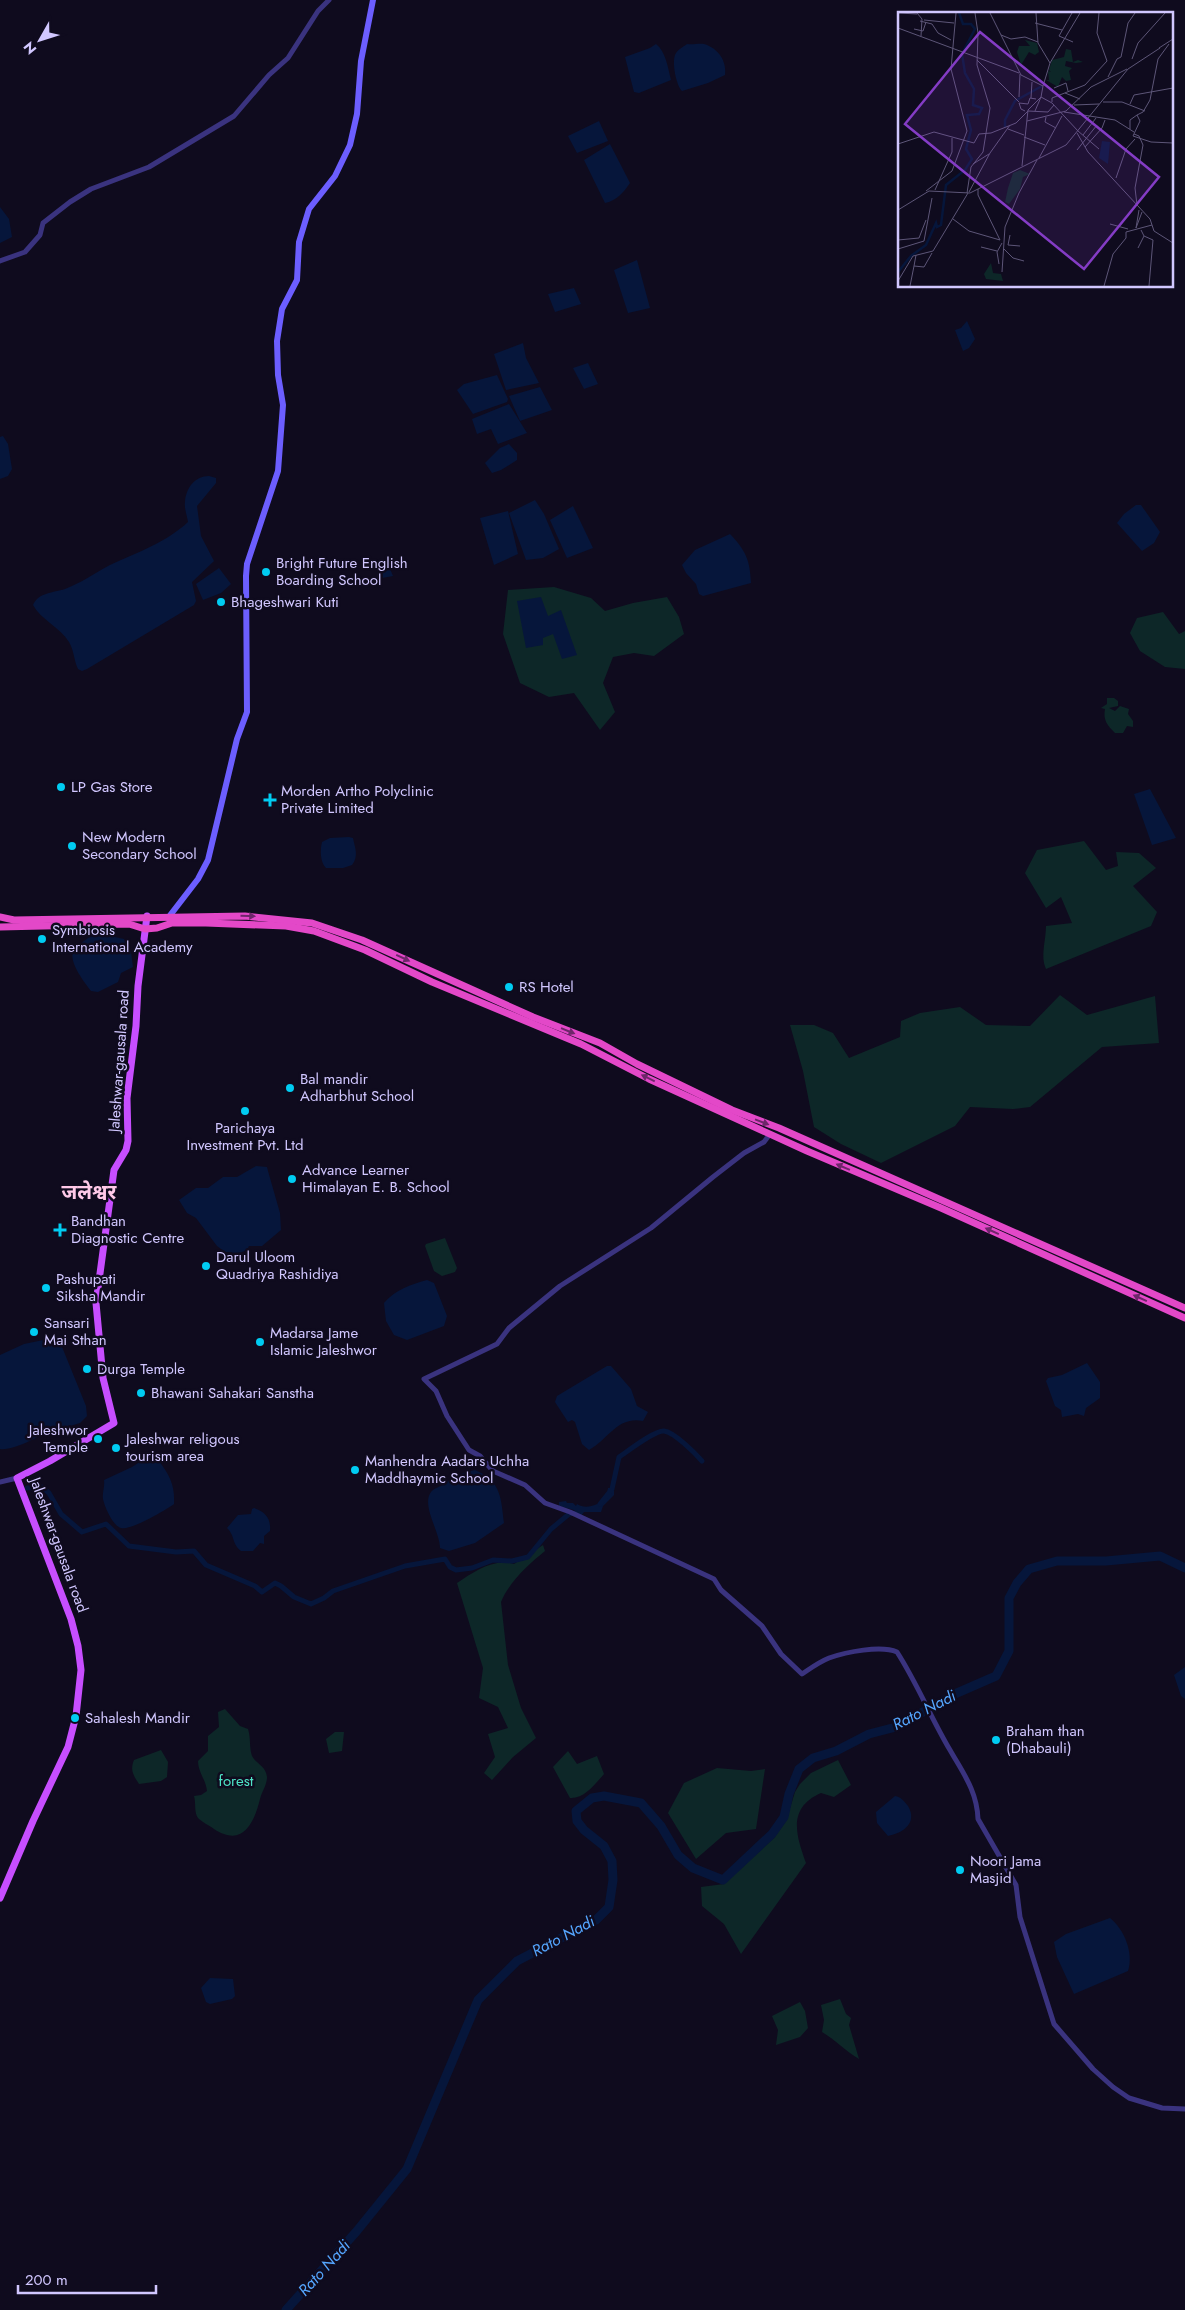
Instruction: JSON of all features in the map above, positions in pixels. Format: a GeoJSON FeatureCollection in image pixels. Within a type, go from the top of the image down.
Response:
{"type":"FeatureCollection","features":[{"type":"Feature","properties":{"kind":"highway"},"geometry":{"type":"LineString","coordinates":[[0,917],[14,920],[147,916],[168,918],[246,916],[280,918],[331,928],[533,1017],[600,1044],[732,1110],[779,1128],[809,1148],[1185,1318]]}},
{"type":"Feature","properties":{"kind":"highway"},"geometry":{"type":"LineString","coordinates":[[0,927],[129,924],[145,928],[157,928],[172,924],[206,923],[286,926],[314,930],[365,950],[432,982],[582,1044],[649,1079],[770,1134],[933,1196],[1185,1308]]}},
{"type":"Feature","properties":{"kind":"main road"},"geometry":{"type":"LineString","coordinates":[[168,918],[198,879],[208,860],[237,739],[247,712],[247,564],[278,471],[284,405],[278,374],[277,341],[282,309],[297,280],[299,242],[310,209],[334,176],[350,145],[358,114],[361,62],[373,0]]}},
{"type":"Feature","properties":{"kind":"main road","name":"Jaleshwar-gausala road"},"geometry":{"type":"LineString","coordinates":[[0,1898],[68,1747],[76,1716],[81,1670],[78,1646],[71,1619],[17,1478],[114,1423],[103,1378],[96,1305],[114,1170],[126,1150],[128,1141],[128,1098],[147,916]]}},
{"type":"Feature","properties":{"kind":"street"},"geometry":{"type":"LineString","coordinates":[[0,261],[25,252],[40,235],[43,223],[70,202],[91,189],[149,167],[234,116],[269,75],[288,58],[318,12],[329,0]]}},
{"type":"Feature","properties":{"kind":"street"},"geometry":{"type":"LineString","coordinates":[[770,1134],[764,1142],[744,1153],[651,1228],[560,1286],[509,1328],[497,1344],[424,1378],[436,1390],[447,1416],[468,1450],[480,1456],[493,1471],[525,1485],[545,1503],[570,1512],[714,1579],[721,1590],[762,1626],[781,1654],[802,1674],[830,1658],[889,1648],[897,1652],[964,1772],[978,1808],[978,1820],[1016,1885],[1020,1917],[1054,2024],[1093,2069],[1121,2093],[1129,2098],[1156,2106],[1185,2109]]}},
{"type":"Feature","properties":{"kind":"street"},"geometry":{"type":"LineString","coordinates":[[0,1482],[17,1478]]}},
{"type":"Feature","properties":{"kind":"green space"},"geometry":{"type":"Polygon","coordinates":[[[554,587],[591,598],[605,611],[633,603],[667,597],[679,617],[684,634],[654,656],[634,653],[613,657],[603,683],[615,712],[600,730],[574,693],[549,697],[520,683],[503,634],[508,590],[554,587]]]}},
{"type":"Feature","properties":{"kind":"green space"},"geometry":{"type":"Polygon","coordinates":[[[1163,612],[1179,634],[1185,631],[1185,669],[1165,667],[1140,651],[1130,633],[1137,618],[1163,612]]]}},
{"type":"Feature","properties":{"kind":"green space"},"geometry":{"type":"Polygon","coordinates":[[[1107,698],[1114,698],[1118,701],[1118,706],[1109,708],[1115,711],[1120,706],[1129,709],[1128,714],[1133,721],[1133,727],[1127,726],[1123,733],[1115,733],[1112,730],[1105,719],[1105,709],[1101,708],[1107,704],[1107,698]]]}},
{"type":"Feature","properties":{"kind":"green space"},"geometry":{"type":"Polygon","coordinates":[[[1084,841],[1106,870],[1118,866],[1116,852],[1139,853],[1156,868],[1133,886],[1157,912],[1151,926],[1046,969],[1043,954],[1046,926],[1072,923],[1061,897],[1046,908],[1025,873],[1037,850],[1084,841]]]}},
{"type":"Feature","properties":{"kind":"green space"},"geometry":{"type":"Polygon","coordinates":[[[1060,995],[1087,1015],[1155,996],[1159,1043],[1102,1047],[1030,1107],[1013,1109],[970,1107],[955,1126],[881,1163],[841,1144],[814,1127],[803,1071],[790,1025],[814,1025],[833,1033],[849,1058],[900,1037],[901,1021],[920,1013],[960,1007],[986,1025],[1030,1026],[1060,995]]]}},
{"type":"Feature","properties":{"kind":"green space"},"geometry":{"type":"Polygon","coordinates":[[[445,1238],[457,1268],[455,1272],[442,1276],[434,1271],[425,1246],[445,1238]]]}},
{"type":"Feature","properties":{"kind":"green space"},"geometry":{"type":"Polygon","coordinates":[[[543,1545],[545,1551],[514,1581],[501,1602],[508,1665],[521,1708],[536,1738],[513,1757],[492,1780],[484,1773],[495,1757],[488,1734],[508,1728],[498,1707],[479,1698],[483,1668],[457,1583],[491,1564],[514,1564],[543,1545]]]}},
{"type":"Feature","properties":{"kind":"green space","name":"forest"},"geometry":{"type":"Polygon","coordinates":[[[225,1709],[240,1726],[248,1729],[252,1756],[265,1770],[267,1777],[250,1824],[246,1830],[233,1836],[214,1829],[198,1818],[194,1796],[201,1795],[207,1791],[198,1761],[208,1751],[208,1736],[219,1727],[218,1712],[225,1709]]]}},
{"type":"Feature","properties":{"kind":"green space"},"geometry":{"type":"Polygon","coordinates":[[[335,1732],[344,1732],[342,1751],[329,1753],[326,1739],[335,1732]]]}},
{"type":"Feature","properties":{"kind":"green space"},"geometry":{"type":"Polygon","coordinates":[[[161,1750],[168,1762],[167,1777],[161,1781],[139,1784],[133,1772],[134,1760],[161,1750]]]}},
{"type":"Feature","properties":{"kind":"green space"},"geometry":{"type":"Polygon","coordinates":[[[568,1751],[577,1764],[597,1756],[604,1774],[589,1790],[575,1798],[570,1798],[553,1767],[568,1751]]]}},
{"type":"Feature","properties":{"kind":"green space"},"geometry":{"type":"Polygon","coordinates":[[[838,1760],[851,1785],[834,1797],[821,1793],[810,1799],[803,1806],[797,1823],[797,1833],[806,1863],[741,1954],[724,1924],[702,1906],[701,1887],[724,1884],[774,1838],[786,1821],[795,1792],[800,1784],[811,1773],[838,1760]]]}},
{"type":"Feature","properties":{"kind":"green space"},"geometry":{"type":"Polygon","coordinates":[[[717,1768],[751,1771],[765,1769],[756,1829],[726,1833],[696,1859],[668,1813],[684,1783],[717,1768]]]}},
{"type":"Feature","properties":{"kind":"green space"},"geometry":{"type":"Polygon","coordinates":[[[840,1999],[846,2014],[851,2018],[849,2025],[859,2059],[822,2032],[824,2020],[821,2005],[840,1999]]]}},
{"type":"Feature","properties":{"kind":"green space"},"geometry":{"type":"Polygon","coordinates":[[[800,2002],[805,2011],[808,2028],[800,2037],[776,2045],[778,2030],[772,2016],[800,2002]]]}},
{"type":"Feature","properties":{"kind":"water"},"geometry":{"type":"Polygon","coordinates":[[[656,44],[668,65],[671,80],[639,93],[634,92],[625,57],[656,44]]]}},
{"type":"Feature","properties":{"kind":"water"},"geometry":{"type":"Polygon","coordinates":[[[687,44],[704,44],[717,52],[725,65],[725,75],[708,83],[682,91],[676,79],[674,59],[677,52],[687,44]]]}},
{"type":"Feature","properties":{"kind":"water"},"geometry":{"type":"Polygon","coordinates":[[[599,121],[608,141],[577,153],[568,136],[599,121]]]}},
{"type":"Feature","properties":{"kind":"water"},"geometry":{"type":"Polygon","coordinates":[[[610,144],[630,183],[619,196],[605,203],[584,160],[610,144]]]}},
{"type":"Feature","properties":{"kind":"water"},"geometry":{"type":"Polygon","coordinates":[[[0,207],[9,219],[12,237],[0,243],[0,207]]]}},
{"type":"Feature","properties":{"kind":"water"},"geometry":{"type":"Polygon","coordinates":[[[637,260],[650,308],[628,313],[614,270],[637,260]]]}},
{"type":"Feature","properties":{"kind":"water"},"geometry":{"type":"Polygon","coordinates":[[[574,288],[581,304],[555,312],[548,294],[574,288]]]}},
{"type":"Feature","properties":{"kind":"water"},"geometry":{"type":"Polygon","coordinates":[[[967,321],[975,339],[969,348],[963,351],[955,330],[961,328],[967,321]]]}},
{"type":"Feature","properties":{"kind":"water"},"geometry":{"type":"Polygon","coordinates":[[[523,343],[526,358],[539,383],[506,390],[494,354],[523,343]]]}},
{"type":"Feature","properties":{"kind":"water"},"geometry":{"type":"Polygon","coordinates":[[[588,363],[598,384],[584,389],[573,368],[588,363]]]}},
{"type":"Feature","properties":{"kind":"water"},"geometry":{"type":"Polygon","coordinates":[[[497,375],[508,399],[507,402],[473,414],[457,390],[464,384],[497,375]]]}},
{"type":"Feature","properties":{"kind":"water"},"geometry":{"type":"Polygon","coordinates":[[[540,387],[552,410],[520,421],[509,396],[540,387]]]}},
{"type":"Feature","properties":{"kind":"water"},"geometry":{"type":"Polygon","coordinates":[[[509,404],[527,433],[498,444],[491,429],[477,434],[472,419],[509,404]]]}},
{"type":"Feature","properties":{"kind":"water"},"geometry":{"type":"Polygon","coordinates":[[[3,436],[8,444],[12,469],[8,476],[0,479],[0,437],[3,436]]]}},
{"type":"Feature","properties":{"kind":"water"},"geometry":{"type":"Polygon","coordinates":[[[509,444],[517,453],[517,460],[492,473],[485,463],[500,448],[509,444]]]}},
{"type":"Feature","properties":{"kind":"water"},"geometry":{"type":"Polygon","coordinates":[[[209,476],[216,478],[216,483],[197,506],[201,536],[214,561],[192,582],[196,601],[194,605],[87,669],[82,671],[78,669],[69,642],[33,605],[43,595],[77,584],[110,565],[161,541],[180,529],[188,522],[185,504],[189,488],[199,478],[209,476]]]}},
{"type":"Feature","properties":{"kind":"water"},"geometry":{"type":"Polygon","coordinates":[[[535,500],[544,514],[559,549],[543,558],[526,560],[509,513],[535,500]]]}},
{"type":"Feature","properties":{"kind":"water"},"geometry":{"type":"Polygon","coordinates":[[[1136,505],[1141,505],[1160,532],[1154,543],[1142,551],[1117,523],[1124,514],[1136,505]]]}},
{"type":"Feature","properties":{"kind":"water"},"geometry":{"type":"Polygon","coordinates":[[[573,506],[593,548],[567,558],[550,520],[573,506]]]}},
{"type":"Feature","properties":{"kind":"water"},"geometry":{"type":"Polygon","coordinates":[[[508,511],[518,554],[494,565],[480,518],[508,511]]]}},
{"type":"Feature","properties":{"kind":"water"},"geometry":{"type":"Polygon","coordinates":[[[730,534],[746,556],[750,568],[751,583],[703,596],[699,594],[696,584],[686,573],[682,565],[695,550],[730,534]]]}},
{"type":"Feature","properties":{"kind":"water"},"geometry":{"type":"Polygon","coordinates":[[[380,562],[388,564],[393,576],[382,578],[375,567],[380,562]]]}},
{"type":"Feature","properties":{"kind":"water"},"geometry":{"type":"Polygon","coordinates":[[[219,568],[231,584],[221,593],[203,600],[196,584],[219,568]]]}},
{"type":"Feature","properties":{"kind":"water"},"geometry":{"type":"Polygon","coordinates":[[[541,597],[548,616],[561,610],[577,655],[562,659],[553,634],[543,638],[543,645],[526,648],[517,601],[541,597]]]}},
{"type":"Feature","properties":{"kind":"water"},"geometry":{"type":"Polygon","coordinates":[[[1150,789],[1176,838],[1152,845],[1134,794],[1150,789]]]}},
{"type":"Feature","properties":{"kind":"water"},"geometry":{"type":"Polygon","coordinates":[[[330,838],[353,838],[356,852],[352,865],[343,868],[326,868],[321,856],[322,842],[330,838]]]}},
{"type":"Feature","properties":{"kind":"water"},"geometry":{"type":"Polygon","coordinates":[[[91,936],[110,936],[124,939],[131,952],[133,967],[121,973],[118,982],[98,992],[91,991],[85,983],[75,967],[72,957],[76,948],[91,936]]]}},
{"type":"Feature","properties":{"kind":"water"},"geometry":{"type":"Polygon","coordinates":[[[256,1166],[267,1167],[280,1213],[281,1230],[262,1246],[249,1246],[247,1250],[237,1254],[225,1252],[217,1246],[196,1218],[187,1213],[179,1200],[196,1188],[208,1188],[223,1177],[237,1177],[256,1166]]]}},
{"type":"Feature","properties":{"kind":"water"},"geometry":{"type":"Polygon","coordinates":[[[427,1280],[434,1283],[447,1316],[444,1326],[407,1340],[394,1335],[386,1321],[384,1303],[398,1291],[427,1280]]]}},
{"type":"Feature","properties":{"kind":"water"},"geometry":{"type":"Polygon","coordinates":[[[58,1337],[86,1406],[87,1416],[80,1423],[57,1430],[54,1428],[13,1448],[0,1449],[0,1355],[24,1344],[58,1337]]]}},
{"type":"Feature","properties":{"kind":"water"},"geometry":{"type":"Polygon","coordinates":[[[1087,1363],[1100,1382],[1100,1398],[1086,1408],[1084,1416],[1078,1414],[1062,1417],[1061,1410],[1055,1406],[1046,1381],[1048,1378],[1062,1375],[1087,1363]]]}},
{"type":"Feature","properties":{"kind":"water"},"geometry":{"type":"Polygon","coordinates":[[[607,1366],[611,1366],[631,1389],[637,1406],[648,1412],[643,1421],[634,1420],[619,1425],[589,1450],[582,1444],[575,1422],[572,1420],[568,1422],[555,1402],[557,1396],[607,1366]]]}},
{"type":"Feature","properties":{"kind":"water"},"geometry":{"type":"Polygon","coordinates":[[[146,1458],[159,1461],[166,1471],[173,1486],[174,1504],[140,1523],[126,1528],[118,1527],[112,1520],[103,1499],[104,1480],[146,1458]]]}},
{"type":"Feature","properties":{"kind":"water"},"geometry":{"type":"Polygon","coordinates":[[[475,1470],[484,1474],[495,1486],[501,1499],[504,1523],[475,1543],[449,1551],[440,1548],[429,1511],[428,1504],[431,1492],[462,1473],[475,1470]]]}},
{"type":"Feature","properties":{"kind":"water"},"geometry":{"type":"Polygon","coordinates":[[[608,1488],[614,1488],[614,1495],[603,1506],[601,1512],[584,1512],[581,1516],[574,1510],[559,1506],[559,1502],[566,1501],[576,1506],[577,1504],[584,1507],[596,1505],[606,1498],[608,1488]]]}},
{"type":"Feature","properties":{"kind":"water"},"geometry":{"type":"Polygon","coordinates":[[[254,1508],[267,1516],[270,1523],[270,1531],[264,1536],[264,1544],[260,1543],[253,1551],[241,1551],[236,1546],[227,1528],[238,1515],[251,1514],[254,1508]]]}},
{"type":"Feature","properties":{"kind":"water"},"geometry":{"type":"Polygon","coordinates":[[[1185,1667],[1185,1699],[1181,1696],[1174,1675],[1185,1667]]]}},
{"type":"Feature","properties":{"kind":"water"},"geometry":{"type":"Polygon","coordinates":[[[895,1796],[901,1798],[908,1806],[911,1817],[904,1830],[888,1836],[877,1823],[876,1812],[895,1796]]]}},
{"type":"Feature","properties":{"kind":"water"},"geometry":{"type":"Polygon","coordinates":[[[1110,1918],[1120,1928],[1129,1949],[1130,1964],[1128,1971],[1074,1994],[1057,1957],[1054,1942],[1066,1934],[1110,1918]]]}},
{"type":"Feature","properties":{"kind":"water"},"geometry":{"type":"Polygon","coordinates":[[[210,1978],[233,1979],[235,1996],[232,1999],[210,2004],[206,2002],[201,1988],[210,1978]]]}},
{"type":"Feature","properties":{"kind":"waterway"},"geometry":{"type":"LineString","coordinates":[[600,1504],[612,1489],[619,1457],[654,1434],[664,1431],[668,1432],[690,1448],[702,1461]]}},
{"type":"Feature","properties":{"kind":"waterway"},"geometry":{"type":"LineString","coordinates":[[27,1488],[42,1487],[49,1493],[61,1514],[82,1532],[106,1524],[129,1546],[176,1552],[194,1551],[206,1565],[255,1586],[262,1592],[275,1583],[294,1597],[311,1604],[333,1591],[405,1566],[445,1559],[450,1567],[456,1570],[472,1568],[493,1560],[512,1561],[528,1557],[551,1529],[569,1514],[576,1513]]}},
{"type":"Feature","properties":{"kind":"waterway","name":"Rato Nadi"},"geometry":{"type":"LineString","coordinates":[[286,2310],[356,2232],[407,2169],[478,2000],[517,1961],[596,1920],[609,1907],[613,1880],[612,1861],[604,1846],[584,1830],[577,1821],[576,1811],[592,1798],[604,1796],[641,1803],[661,1826],[678,1855],[693,1868],[723,1880],[772,1834],[784,1817],[789,1794],[799,1769],[813,1758],[836,1751],[869,1734],[896,1727],[957,1693],[996,1676],[1009,1651],[1009,1598],[1017,1583],[1029,1569],[1057,1561],[1106,1561],[1160,1556],[1185,1568]]}},
{"type":"Feature","properties":{"kind":"place","name":"Bright Future English Boarding School"},"geometry":{"type":"Point","coordinates":[266,572]}},
{"type":"Feature","properties":{"kind":"place","name":"Bhageshwari Kuti"},"geometry":{"type":"Point","coordinates":[221,602]}},
{"type":"Feature","properties":{"kind":"place","name":"LP Gas Store"},"geometry":{"type":"Point","coordinates":[61,787]}},
{"type":"Feature","properties":{"kind":"place","name":"Morden Artho Polyclinic Private Limited"},"geometry":{"type":"Point","coordinates":[270,800]}},
{"type":"Feature","properties":{"kind":"place","name":"New Modern Secondary School"},"geometry":{"type":"Point","coordinates":[72,846]}},
{"type":"Feature","properties":{"kind":"place","name":"Symbiosis International Academy"},"geometry":{"type":"Point","coordinates":[42,939]}},
{"type":"Feature","properties":{"kind":"place","name":"RS Hotel"},"geometry":{"type":"Point","coordinates":[509,987]}},
{"type":"Feature","properties":{"kind":"place","name":"Bal mandir Adharbhut School"},"geometry":{"type":"Point","coordinates":[290,1088]}},
{"type":"Feature","properties":{"kind":"place","name":"Parichaya Investment Pvt. Ltd"},"geometry":{"type":"Point","coordinates":[245,1111]}},
{"type":"Feature","properties":{"kind":"place","name":"Advance Learner Himalayan E. B. School"},"geometry":{"type":"Point","coordinates":[292,1179]}},
{"type":"Feature","properties":{"kind":"place","name":"Bandhan Diagnostic Centre"},"geometry":{"type":"Point","coordinates":[60,1230]}},
{"type":"Feature","properties":{"kind":"place","name":"Darul Uloom Quadriya Rashidiya"},"geometry":{"type":"Point","coordinates":[206,1266]}},
{"type":"Feature","properties":{"kind":"place","name":"Pashupati Siksha Mandir"},"geometry":{"type":"Point","coordinates":[46,1288]}},
{"type":"Feature","properties":{"kind":"place","name":"Sansari Mai Sthan"},"geometry":{"type":"Point","coordinates":[34,1332]}},
{"type":"Feature","properties":{"kind":"place","name":"Madarsa Jame Islamic Jaleshwor"},"geometry":{"type":"Point","coordinates":[260,1342]}},
{"type":"Feature","properties":{"kind":"place","name":"Durga Temple"},"geometry":{"type":"Point","coordinates":[87,1369]}},
{"type":"Feature","properties":{"kind":"place","name":"Bhawani Sahakari Sanstha"},"geometry":{"type":"Point","coordinates":[141,1393]}},
{"type":"Feature","properties":{"kind":"place","name":"Jaleshwor Temple"},"geometry":{"type":"Point","coordinates":[98,1439]}},
{"type":"Feature","properties":{"kind":"place","name":"Jaleshwar religous tourism area"},"geometry":{"type":"Point","coordinates":[116,1448]}},
{"type":"Feature","properties":{"kind":"place","name":"Manhendra Aadars Uchha Maddhaymic School"},"geometry":{"type":"Point","coordinates":[355,1470]}},
{"type":"Feature","properties":{"kind":"place","name":"Sahalesh Mandir"},"geometry":{"type":"Point","coordinates":[75,1718]}},
{"type":"Feature","properties":{"kind":"place","name":"Braham than (Dhabauli)"},"geometry":{"type":"Point","coordinates":[996,1740]}},
{"type":"Feature","properties":{"kind":"place","name":"Noori Jama Masjid"},"geometry":{"type":"Point","coordinates":[960,1870]}},
{"type":"Feature","properties":{"kind":"district","name":"जलेश्वर"},"geometry":{"type":"Point","coordinates":[89,1192]}}]}
